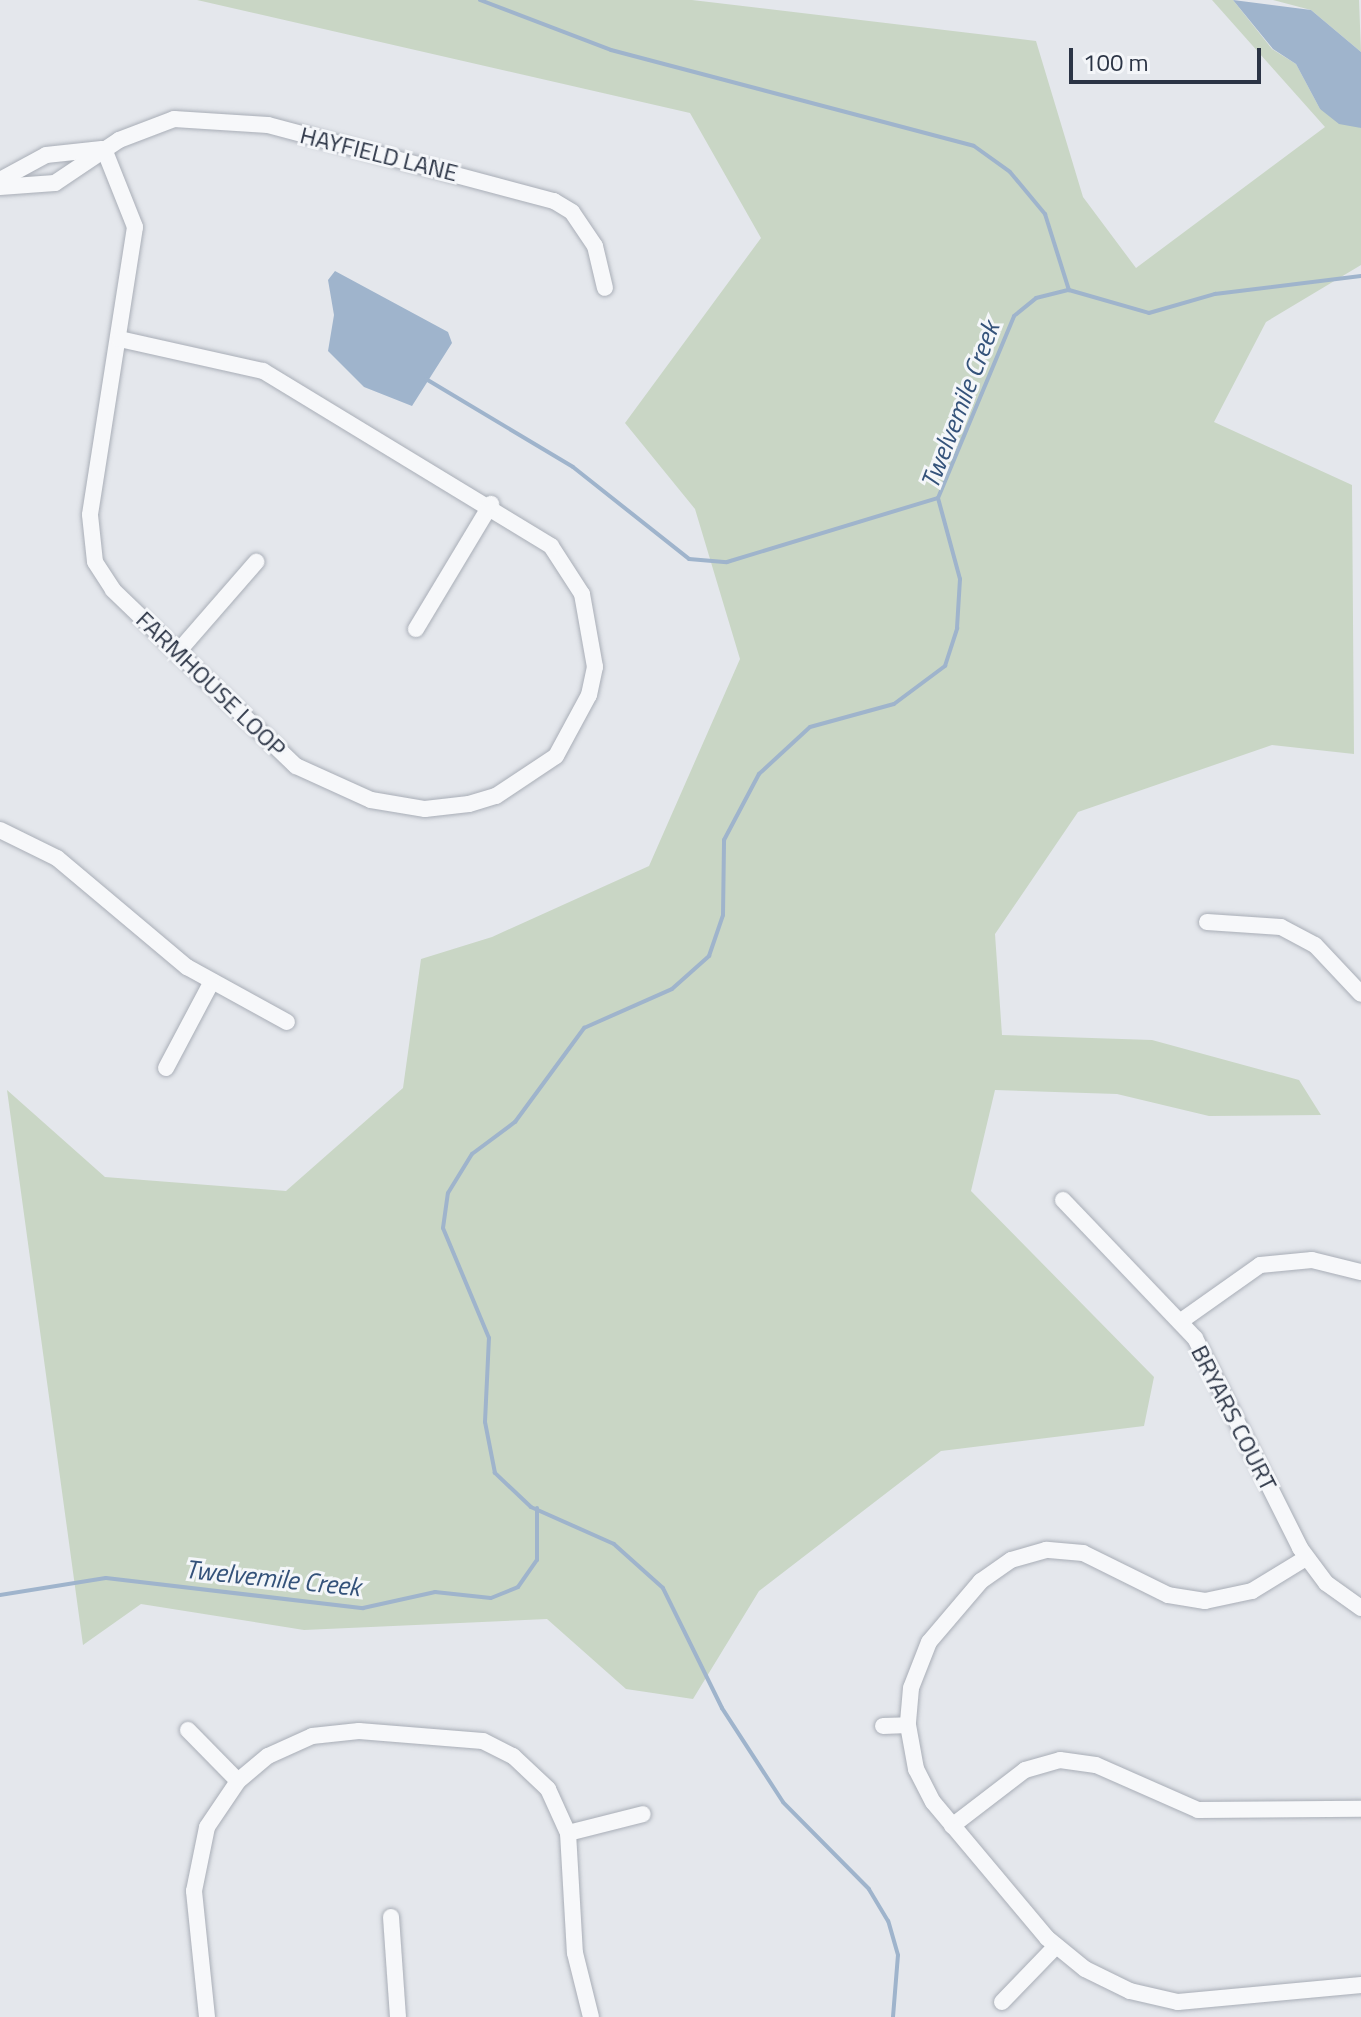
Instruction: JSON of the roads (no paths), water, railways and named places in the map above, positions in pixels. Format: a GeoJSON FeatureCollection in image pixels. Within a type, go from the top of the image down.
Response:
{"type":"FeatureCollection","features":[{"type":"Feature","properties":{"kind":"street","name":"HAYFIELD LANE"},"geometry":{"type":"LineString","coordinates":[[0,187],[55,183],[104,149],[150,125],[199,116],[268,125],[520,189],[572,212],[595,246],[605,288]]}},
{"type":"Feature","properties":{"kind":"street","name":"HAYFIELD LANE"},"geometry":{"type":"LineString","coordinates":[[0,180],[46,155],[104,149]]}},
{"type":"Feature","properties":{"kind":"street","name":"FARMHOUSE LOOP"},"geometry":{"type":"LineString","coordinates":[[104,149],[135,227],[90,544],[113,590],[264,739],[320,778],[397,807],[496,796],[556,756],[589,695],[595,667],[594,637],[570,568],[551,546],[491,504],[263,371],[120,339]]}},
{"type":"Feature","properties":{"kind":"street"},"geometry":{"type":"LineString","coordinates":[[416,629],[491,504]]}},
{"type":"Feature","properties":{"kind":"street"},"geometry":{"type":"LineString","coordinates":[[177,653],[256,562]]}},
{"type":"Feature","properties":{"kind":"street"},"geometry":{"type":"LineString","coordinates":[[0,830],[57,858],[158,947],[287,1022]]}},
{"type":"Feature","properties":{"kind":"street"},"geometry":{"type":"LineString","coordinates":[[0,846],[17,841]]}},
{"type":"Feature","properties":{"kind":"street"},"geometry":{"type":"LineString","coordinates":[[1207,922],[1281,927],[1315,945],[1361,994]]}},
{"type":"Feature","properties":{"kind":"street"},"geometry":{"type":"LineString","coordinates":[[166,1068],[212,981]]}},
{"type":"Feature","properties":{"kind":"street","name":"BRYARS COURT"},"geometry":{"type":"LineString","coordinates":[[1063,1200],[1181,1321],[1223,1383],[1306,1558],[1361,1608]]}},
{"type":"Feature","properties":{"kind":"street"},"geometry":{"type":"LineString","coordinates":[[1181,1321],[1260,1265],[1312,1260],[1361,1272]]}},
{"type":"Feature","properties":{"kind":"street"},"geometry":{"type":"LineString","coordinates":[[1306,1558],[1252,1591],[1205,1601],[1168,1595],[1083,1553],[1046,1550],[1011,1560],[981,1581],[929,1642],[911,1688],[908,1725],[921,1781],[952,1826],[1056,1946],[1107,1981],[1178,2002],[1361,1985]]}},
{"type":"Feature","properties":{"kind":"street"},"geometry":{"type":"LineString","coordinates":[[883,1726],[908,1725]]}},
{"type":"Feature","properties":{"kind":"street"},"geometry":{"type":"LineString","coordinates":[[188,1730],[238,1781]]}},
{"type":"Feature","properties":{"kind":"street"},"geometry":{"type":"LineString","coordinates":[[207,2017],[195,1875],[207,1827],[238,1781],[282,1748],[328,1733],[468,1737],[532,1772],[568,1833],[575,1953],[591,2017]]}},
{"type":"Feature","properties":{"kind":"street"},"geometry":{"type":"LineString","coordinates":[[952,1826],[1025,1770],[1060,1760],[1096,1765],[1198,1810],[1361,1809]]}},
{"type":"Feature","properties":{"kind":"street"},"geometry":{"type":"LineString","coordinates":[[568,1833],[643,1814]]}},
{"type":"Feature","properties":{"kind":"street"},"geometry":{"type":"LineString","coordinates":[[391,1917],[398,2017]]}},
{"type":"Feature","properties":{"kind":"street"},"geometry":{"type":"LineString","coordinates":[[1002,2002],[1056,1946]]}},
{"type":"Feature","properties":{"kind":"water"},"geometry":{"type":"Polygon","coordinates":[[[1233,0],[1311,10],[1361,52],[1361,128],[1339,124],[1320,109],[1296,64],[1273,49],[1233,0]]]}},
{"type":"Feature","properties":{"kind":"water"},"geometry":{"type":"Polygon","coordinates":[[[335,271],[448,332],[452,343],[412,406],[364,387],[328,351],[334,315],[328,280],[335,271]]]}},
{"type":"Feature","properties":{"kind":"waterway"},"geometry":{"type":"LineString","coordinates":[[480,0],[611,50],[974,146],[1010,172],[1045,214],[1069,290]]}},
{"type":"Feature","properties":{"kind":"waterway","name":"Twelvemile Creek"},"geometry":{"type":"LineString","coordinates":[[893,2017],[898,1955],[888,1921],[869,1889],[783,1802],[722,1708],[663,1588],[614,1544],[531,1507],[495,1473],[485,1422],[489,1338],[443,1228],[448,1193],[472,1154],[515,1122],[584,1028],[672,989],[709,956],[723,915],[724,840],[759,774],[810,727],[894,704],[945,666],[957,628],[960,579],[938,498],[1014,316],[1036,298],[1069,290],[1149,313],[1215,294],[1361,276]]}},
{"type":"Feature","properties":{"kind":"waterway"},"geometry":{"type":"LineString","coordinates":[[426,379],[573,467],[689,559],[727,562],[938,498]]}},
{"type":"Feature","properties":{"kind":"waterway","name":"Twelvemile Creek"},"geometry":{"type":"LineString","coordinates":[[0,1595],[106,1578],[363,1608],[435,1592],[491,1598],[518,1587],[537,1560],[537,1508]]}}]}
